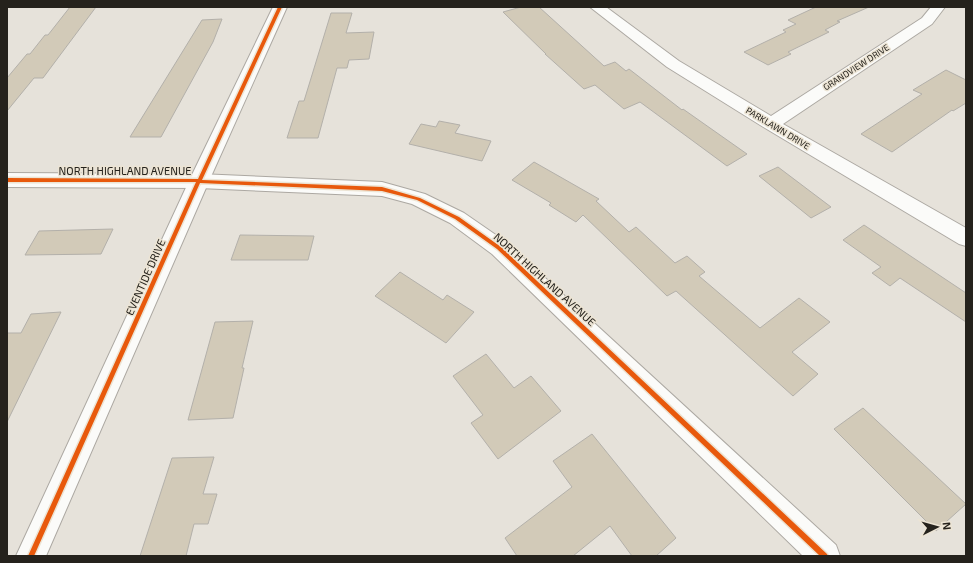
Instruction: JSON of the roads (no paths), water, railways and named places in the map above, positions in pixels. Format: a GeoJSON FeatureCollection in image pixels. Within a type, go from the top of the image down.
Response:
{"type":"FeatureCollection","features":[{"type":"Feature","properties":{"kind":"street","name":"EVENTIDE DRIVE"},"geometry":{"type":"LineString","coordinates":[[31,556],[199,181],[280,7]]}},
{"type":"Feature","properties":{"kind":"street","name":"PARKLAWN DRIVE"},"geometry":{"type":"LineString","coordinates":[[597,7],[673,64],[771,124],[966,238]]}},
{"type":"Feature","properties":{"kind":"street","name":"GRANDVIEW DRIVE"},"geometry":{"type":"LineString","coordinates":[[771,124],[927,20],[938,7]]}},
{"type":"Feature","properties":{"kind":"street","name":"NORTH HIGHLAND AVENUE"},"geometry":{"type":"LineString","coordinates":[[7,180],[199,181],[382,189],[418,199],[457,218],[499,248],[826,556]]}}]}
